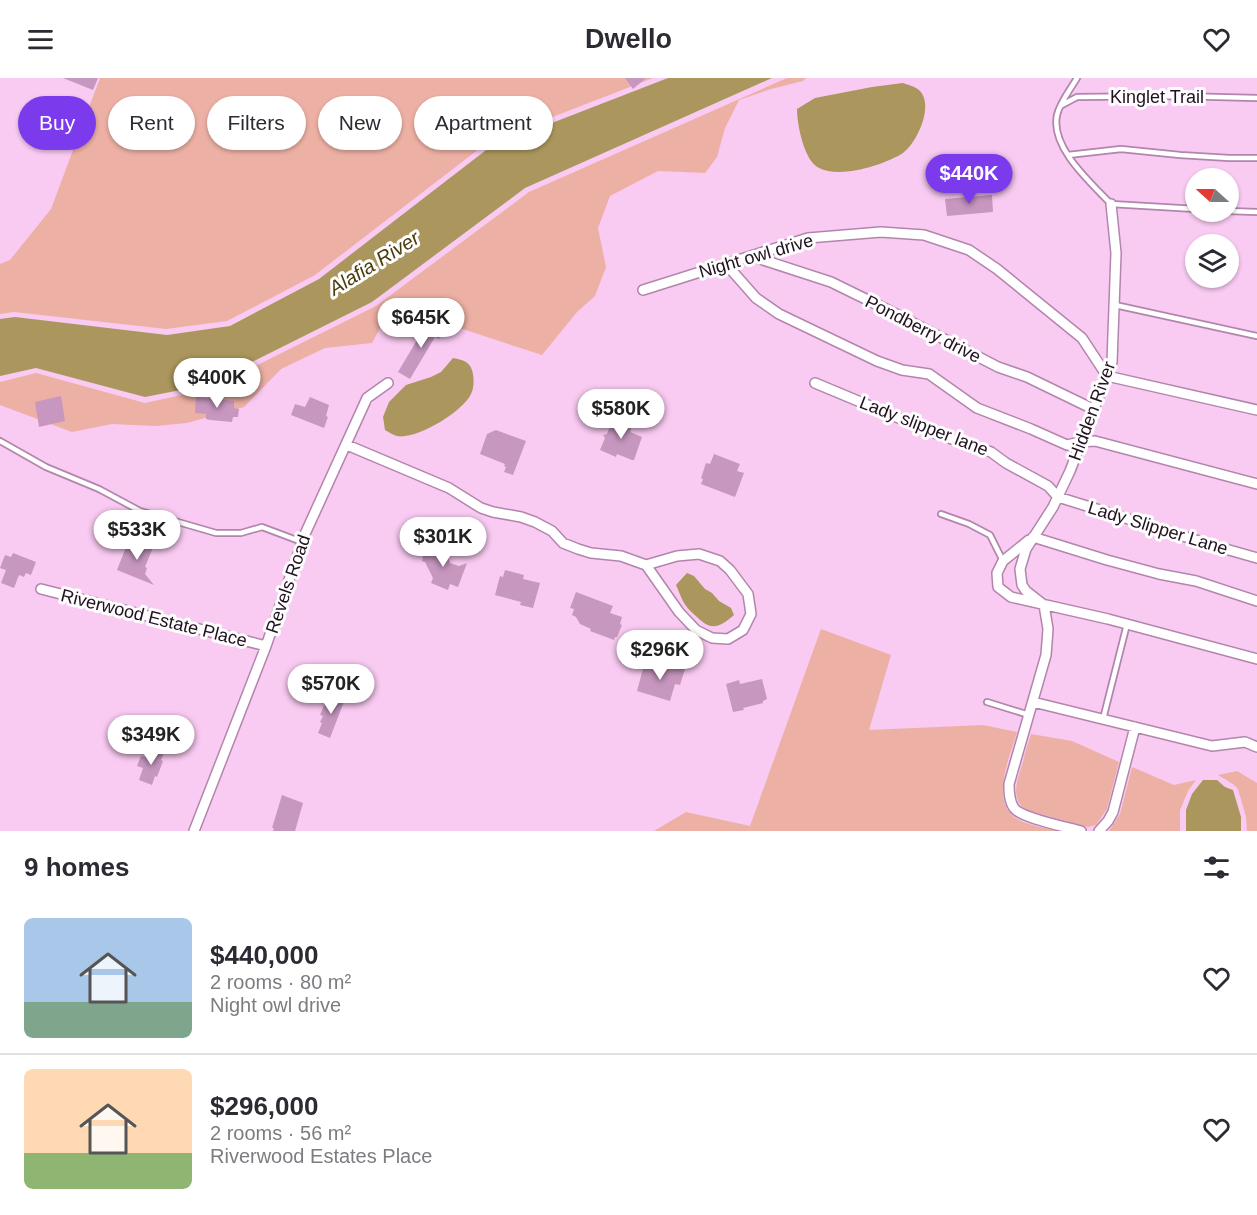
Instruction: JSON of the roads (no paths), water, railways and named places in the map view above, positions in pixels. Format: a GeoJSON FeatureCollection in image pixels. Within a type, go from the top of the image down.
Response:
{"type":"FeatureCollection","features":[{"type":"Feature","properties":{"kind":"street","name":"Hidden River"},"geometry":{"type":"LineString","coordinates":[[1044,605],[1022,585],[1020,578],[1022,559],[1070,471],[1113,362],[1116,253],[1111,204]]}},
{"type":"Feature","properties":{"kind":"street","name":"Night owl drive"},"geometry":{"type":"LineString","coordinates":[[642,290],[808,238],[880,232],[924,235],[969,250],[996,269],[1082,338],[1107,376]]}},
{"type":"Feature","properties":{"kind":"street","name":"Pondberry drive"},"geometry":{"type":"LineString","coordinates":[[751,256],[831,282],[998,367],[1027,377],[1093,409]]}},
{"type":"Feature","properties":{"kind":"street"},"geometry":{"type":"LineString","coordinates":[[726,264],[756,298],[779,314],[877,361],[902,370],[929,374],[977,408],[1067,446],[1095,441],[1257,484]]}},
{"type":"Feature","properties":{"kind":"street"},"geometry":{"type":"LineString","coordinates":[[1107,376],[1257,410]]}},
{"type":"Feature","properties":{"kind":"street","name":"Lady slipper lane"},"geometry":{"type":"LineString","coordinates":[[815,382],[937,434],[991,452],[1048,486],[1058,496]]}},
{"type":"Feature","properties":{"kind":"street","name":"Revels Road"},"geometry":{"type":"LineString","coordinates":[[196,830],[267,646],[302,542],[368,398],[388,383]]}},
{"type":"Feature","properties":{"kind":"street"},"geometry":{"type":"LineString","coordinates":[[347,445],[449,488],[481,508],[535,522],[552,531],[563,543],[591,553],[621,556],[646,565],[679,612],[696,630],[712,638],[728,639],[743,630],[751,614],[748,594],[730,570],[720,561],[699,554],[677,556],[646,565]]}},
{"type":"Feature","properties":{"kind":"street","name":"Lady Slipper Lane"},"geometry":{"type":"LineString","coordinates":[[1058,496],[1257,558]]}},
{"type":"Feature","properties":{"kind":"street","name":"Hidden River"},"geometry":{"type":"LineString","coordinates":[[1033,537],[1003,561],[997,573],[998,587],[1011,597],[1126,624],[1257,659]]}},
{"type":"Feature","properties":{"kind":"street"},"geometry":{"type":"LineString","coordinates":[[1033,537],[1107,561],[1196,581],[1257,601]]}},
{"type":"Feature","properties":{"kind":"street","name":"Riverwood Estate Place"},"geometry":{"type":"LineString","coordinates":[[41,589],[267,646]]}},
{"type":"Feature","properties":{"kind":"street"},"geometry":{"type":"LineString","coordinates":[[1044,605],[1048,629],[1046,655],[1009,784],[1010,798],[1014,809],[1023,815],[1081,831]]}},
{"type":"Feature","properties":{"kind":"street"},"geometry":{"type":"LineString","coordinates":[[1033,702],[1212,746],[1245,742],[1257,747]]}},
{"type":"Feature","properties":{"kind":"street"},"geometry":{"type":"LineString","coordinates":[[1099,831],[1113,812],[1136,727]]}},
{"type":"Feature","properties":{"kind":"lane"},"geometry":{"type":"LineString","coordinates":[[1077,78],[1056,118],[1057,134],[1077,168],[1111,204],[1185,208]]}},
{"type":"Feature","properties":{"kind":"lane","name":"Kinglet Trail"},"geometry":{"type":"LineString","coordinates":[[1060,107],[1077,97],[1257,98]]}},
{"type":"Feature","properties":{"kind":"lane"},"geometry":{"type":"LineString","coordinates":[[1068,155],[1121,149],[1180,155],[1257,158]]}},
{"type":"Feature","properties":{"kind":"lane"},"geometry":{"type":"LineString","coordinates":[[1239,211],[1257,212]]}},
{"type":"Feature","properties":{"kind":"lane"},"geometry":{"type":"LineString","coordinates":[[1115,305],[1257,336]]}},
{"type":"Feature","properties":{"kind":"lane"},"geometry":{"type":"LineString","coordinates":[[0,441],[46,467],[99,489],[140,511],[216,533],[241,532],[262,527],[302,542]]}},
{"type":"Feature","properties":{"kind":"lane"},"geometry":{"type":"LineString","coordinates":[[941,514],[969,524],[990,535],[1003,561]]}},
{"type":"Feature","properties":{"kind":"lane"},"geometry":{"type":"LineString","coordinates":[[1103,719],[1126,624]]}},
{"type":"Feature","properties":{"kind":"lane"},"geometry":{"type":"LineString","coordinates":[[987,702],[1029,715]]}},
{"type":"Feature","properties":{"kind":"water","name":"Alafia River"},"geometry":{"type":"Polygon","coordinates":[[[668,78],[772,78],[525,188],[372,302],[206,385],[145,397],[36,368],[0,376],[0,319],[15,317],[167,335],[230,326],[319,279],[486,150],[553,150],[553,123],[668,78]]]}},
{"type":"Feature","properties":{"kind":"water"},"geometry":{"type":"Polygon","coordinates":[[[903,83],[920,91],[925,106],[918,133],[903,153],[874,166],[850,171],[828,171],[814,164],[802,142],[797,109],[815,98],[903,83]]]}},
{"type":"Feature","properties":{"kind":"water"},"geometry":{"type":"Polygon","coordinates":[[[453,358],[466,362],[472,370],[473,388],[465,403],[437,424],[415,434],[397,436],[385,430],[383,417],[389,402],[406,385],[441,372],[453,358]]]}},
{"type":"Feature","properties":{"kind":"water"},"geometry":{"type":"Polygon","coordinates":[[[687,573],[694,576],[705,589],[731,608],[734,615],[724,623],[711,626],[692,613],[676,585],[687,573]]]}},
{"type":"Feature","properties":{"kind":"water"},"geometry":{"type":"Polygon","coordinates":[[[1203,780],[1217,780],[1233,790],[1241,817],[1241,831],[1186,831],[1186,810],[1192,794],[1203,780]]]}}]}
